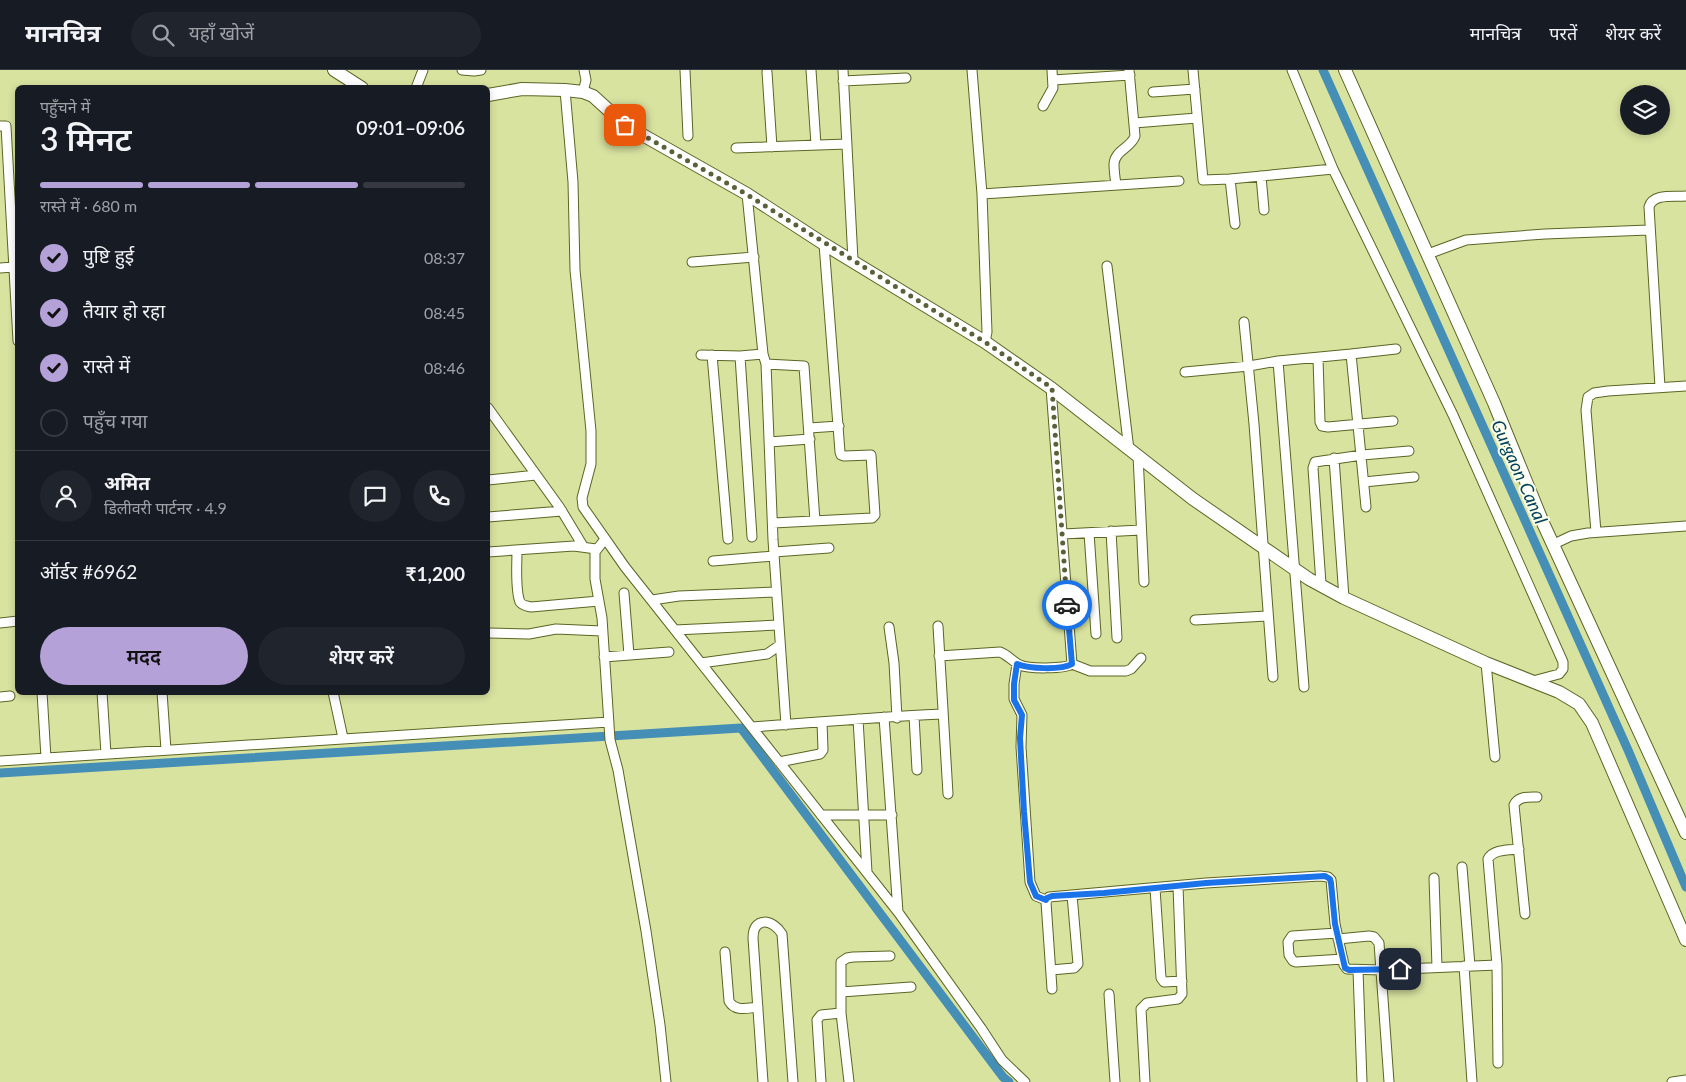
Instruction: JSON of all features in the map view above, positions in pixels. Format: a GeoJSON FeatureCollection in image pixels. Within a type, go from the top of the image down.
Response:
{"type":"FeatureCollection","features":[{"type":"Feature","properties":{"kind":"street"},"geometry":{"type":"LineString","coordinates":[[334,70],[357,85]]}},
{"type":"Feature","properties":{"kind":"street"},"geometry":{"type":"LineString","coordinates":[[417,85],[422,70]]}},
{"type":"Feature","properties":{"kind":"street"},"geometry":{"type":"LineString","coordinates":[[462,70],[481,70]]}},
{"type":"Feature","properties":{"kind":"street"},"geometry":{"type":"LineString","coordinates":[[583,92],[586,80],[584,70]]}},
{"type":"Feature","properties":{"kind":"street"},"geometry":{"type":"LineString","coordinates":[[685,70],[688,136]]}},
{"type":"Feature","properties":{"kind":"street"},"geometry":{"type":"LineString","coordinates":[[812,70],[816,145]]}},
{"type":"Feature","properties":{"kind":"street"},"geometry":{"type":"LineString","coordinates":[[843,70],[853,260]]}},
{"type":"Feature","properties":{"kind":"street"},"geometry":{"type":"LineString","coordinates":[[972,70],[982,194],[987,332],[985,342]]}},
{"type":"Feature","properties":{"kind":"street"},"geometry":{"type":"LineString","coordinates":[[1043,106],[1053,88],[1052,70]]}},
{"type":"Feature","properties":{"kind":"street"},"geometry":{"type":"LineString","coordinates":[[1193,70],[1203,180],[1333,169]]}},
{"type":"Feature","properties":{"kind":"street"},"geometry":{"type":"LineString","coordinates":[[1292,70],[1333,169],[1454,415],[1563,662],[1563,669],[1559,674],[1533,681]]}},
{"type":"Feature","properties":{"kind":"street"},"geometry":{"type":"LineString","coordinates":[[1345,70],[1494,403],[1543,523],[1686,833]]}},
{"type":"Feature","properties":{"kind":"street"},"geometry":{"type":"LineString","coordinates":[[767,72],[772,147]]}},
{"type":"Feature","properties":{"kind":"street"},"geometry":{"type":"LineString","coordinates":[[1053,80],[1130,72],[1135,136],[1133,143],[1117,154],[1114,162],[1116,184]]}},
{"type":"Feature","properties":{"kind":"street"},"geometry":{"type":"LineString","coordinates":[[843,81],[906,78]]}},
{"type":"Feature","properties":{"kind":"street"},"geometry":{"type":"LineString","coordinates":[[490,95],[522,89],[566,90],[583,92],[593,96],[625,125],[746,194],[985,342],[1052,388],[1193,498],[1296,569],[1344,598],[1486,664],[1533,681],[1579,704],[1585,712],[1686,940]]}},
{"type":"Feature","properties":{"kind":"street"},"geometry":{"type":"LineString","coordinates":[[1153,92],[1195,89]]}},
{"type":"Feature","properties":{"kind":"street"},"geometry":{"type":"LineString","coordinates":[[566,90],[573,182],[575,270],[591,430],[591,464],[582,498],[583,507],[600,544],[652,600],[867,872],[985,1033],[998,1055],[1025,1082]]}},
{"type":"Feature","properties":{"kind":"street"},"geometry":{"type":"LineString","coordinates":[[1134,122],[1197,118]]}},
{"type":"Feature","properties":{"kind":"street"},"geometry":{"type":"LineString","coordinates":[[0,126],[6,126],[15,271],[0,268]]}},
{"type":"Feature","properties":{"kind":"street"},"geometry":{"type":"LineString","coordinates":[[736,148],[847,144]]}},
{"type":"Feature","properties":{"kind":"street"},"geometry":{"type":"LineString","coordinates":[[1261,176],[1264,210]]}},
{"type":"Feature","properties":{"kind":"street"},"geometry":{"type":"LineString","coordinates":[[1230,179],[1235,224]]}},
{"type":"Feature","properties":{"kind":"street"},"geometry":{"type":"LineString","coordinates":[[982,194],[1180,181]]}},
{"type":"Feature","properties":{"kind":"street"},"geometry":{"type":"LineString","coordinates":[[746,194],[766,364],[772,523],[786,725]]}},
{"type":"Feature","properties":{"kind":"street"},"geometry":{"type":"LineString","coordinates":[[1660,387],[1648,207],[1652,200],[1660,197],[1686,196]]}},
{"type":"Feature","properties":{"kind":"street"},"geometry":{"type":"LineString","coordinates":[[1428,254],[1466,240],[1545,234],[1650,230]]}},
{"type":"Feature","properties":{"kind":"street"},"geometry":{"type":"LineString","coordinates":[[772,523],[872,518],[875,516],[872,457],[868,454],[841,455],[824,244]]}},
{"type":"Feature","properties":{"kind":"street"},"geometry":{"type":"LineString","coordinates":[[692,262],[754,257]]}},
{"type":"Feature","properties":{"kind":"street"},"geometry":{"type":"LineString","coordinates":[[1106,266],[1134,452],[1144,582]]}},
{"type":"Feature","properties":{"kind":"street"},"geometry":{"type":"LineString","coordinates":[[1244,322],[1273,677]]}},
{"type":"Feature","properties":{"kind":"street"},"geometry":{"type":"LineString","coordinates":[[1184,372],[1396,349]]}},
{"type":"Feature","properties":{"kind":"street"},"geometry":{"type":"LineString","coordinates":[[702,355],[740,356],[764,354]]}},
{"type":"Feature","properties":{"kind":"street"},"geometry":{"type":"LineString","coordinates":[[1351,354],[1366,507]]}},
{"type":"Feature","properties":{"kind":"street"},"geometry":{"type":"LineString","coordinates":[[712,355],[728,539]]}},
{"type":"Feature","properties":{"kind":"street"},"geometry":{"type":"LineString","coordinates":[[740,356],[752,536]]}},
{"type":"Feature","properties":{"kind":"street"},"geometry":{"type":"LineString","coordinates":[[1318,358],[1320,422],[1322,426],[1393,421]]}},
{"type":"Feature","properties":{"kind":"street"},"geometry":{"type":"LineString","coordinates":[[1278,361],[1304,687]]}},
{"type":"Feature","properties":{"kind":"street"},"geometry":{"type":"LineString","coordinates":[[766,364],[804,366],[815,520]]}},
{"type":"Feature","properties":{"kind":"street"},"geometry":{"type":"LineString","coordinates":[[1596,532],[1586,410],[1588,397],[1594,392],[1686,386]]}},
{"type":"Feature","properties":{"kind":"street"},"geometry":{"type":"LineString","coordinates":[[1052,388],[1072,664]]}},
{"type":"Feature","properties":{"kind":"street"},"geometry":{"type":"LineString","coordinates":[[490,411],[562,511],[583,546]]}},
{"type":"Feature","properties":{"kind":"street"},"geometry":{"type":"LineString","coordinates":[[809,428],[839,426]]}},
{"type":"Feature","properties":{"kind":"street"},"geometry":{"type":"LineString","coordinates":[[769,442],[810,439]]}},
{"type":"Feature","properties":{"kind":"street"},"geometry":{"type":"LineString","coordinates":[[1321,584],[1313,468],[1315,462],[1334,458],[1409,451]]}},
{"type":"Feature","properties":{"kind":"street"},"geometry":{"type":"LineString","coordinates":[[1334,458],[1344,598]]}},
{"type":"Feature","properties":{"kind":"street"},"geometry":{"type":"LineString","coordinates":[[490,480],[536,474]]}},
{"type":"Feature","properties":{"kind":"street"},"geometry":{"type":"LineString","coordinates":[[1364,482],[1414,477]]}},
{"type":"Feature","properties":{"kind":"street"},"geometry":{"type":"LineString","coordinates":[[490,517],[562,511]]}},
{"type":"Feature","properties":{"kind":"street"},"geometry":{"type":"LineString","coordinates":[[1554,544],[1571,536],[1596,532],[1686,526]]}},
{"type":"Feature","properties":{"kind":"street"},"geometry":{"type":"LineString","coordinates":[[1062,534],[1141,530]]}},
{"type":"Feature","properties":{"kind":"street"},"geometry":{"type":"LineString","coordinates":[[1111,531],[1117,638]]}},
{"type":"Feature","properties":{"kind":"street"},"geometry":{"type":"LineString","coordinates":[[1089,533],[1096,634]]}},
{"type":"Feature","properties":{"kind":"street"},"geometry":{"type":"LineString","coordinates":[[490,552],[600,544]]}},
{"type":"Feature","properties":{"kind":"street"},"geometry":{"type":"LineString","coordinates":[[600,544],[595,552],[595,579],[602,631],[610,740],[618,770],[646,930],[666,1082]]}},
{"type":"Feature","properties":{"kind":"street"},"geometry":{"type":"LineString","coordinates":[[713,561],[829,548]]}},
{"type":"Feature","properties":{"kind":"street"},"geometry":{"type":"LineString","coordinates":[[517,551],[518,589],[521,602],[524,605],[531,607],[599,601]]}},
{"type":"Feature","properties":{"kind":"street"},"geometry":{"type":"LineString","coordinates":[[652,600],[679,596],[776,592]]}},
{"type":"Feature","properties":{"kind":"street"},"geometry":{"type":"LineString","coordinates":[[624,593],[629,655]]}},
{"type":"Feature","properties":{"kind":"street"},"geometry":{"type":"LineString","coordinates":[[1195,620],[1267,616]]}},
{"type":"Feature","properties":{"kind":"street"},"geometry":{"type":"LineString","coordinates":[[0,623],[15,621]]}},
{"type":"Feature","properties":{"kind":"street"},"geometry":{"type":"LineString","coordinates":[[675,630],[778,625]]}},
{"type":"Feature","properties":{"kind":"street"},"geometry":{"type":"LineString","coordinates":[[938,626],[948,794]]}},
{"type":"Feature","properties":{"kind":"street"},"geometry":{"type":"LineString","coordinates":[[889,627],[898,718]]}},
{"type":"Feature","properties":{"kind":"street"},"geometry":{"type":"LineString","coordinates":[[490,633],[529,634],[556,629],[602,631]]}},
{"type":"Feature","properties":{"kind":"street"},"geometry":{"type":"LineString","coordinates":[[701,663],[767,654],[780,645]]}},
{"type":"Feature","properties":{"kind":"street"},"geometry":{"type":"LineString","coordinates":[[604,657],[669,652]]}},
{"type":"Feature","properties":{"kind":"street"},"geometry":{"type":"LineString","coordinates":[[939,656],[1000,652],[1024,667],[1064,667],[1072,664],[1090,671],[1126,671],[1131,669],[1140,658]]}},
{"type":"Feature","properties":{"kind":"street"},"geometry":{"type":"LineString","coordinates":[[1017,664],[1014,700],[1022,715],[1020,738],[1030,882],[1036,896],[1046,900]]}},
{"type":"Feature","properties":{"kind":"street"},"geometry":{"type":"LineString","coordinates":[[1486,664],[1495,757]]}},
{"type":"Feature","properties":{"kind":"street"},"geometry":{"type":"LineString","coordinates":[[42,695],[46,758]]}},
{"type":"Feature","properties":{"kind":"street"},"geometry":{"type":"LineString","coordinates":[[102,695],[106,754]]}},
{"type":"Feature","properties":{"kind":"street"},"geometry":{"type":"LineString","coordinates":[[162,695],[166,750]]}},
{"type":"Feature","properties":{"kind":"street"},"geometry":{"type":"LineString","coordinates":[[334,695],[342,738]]}},
{"type":"Feature","properties":{"kind":"street"},"geometry":{"type":"LineString","coordinates":[[0,697],[10,696]]}},
{"type":"Feature","properties":{"kind":"street"},"geometry":{"type":"LineString","coordinates":[[752,727],[942,714]]}},
{"type":"Feature","properties":{"kind":"street"},"geometry":{"type":"LineString","coordinates":[[914,716],[916,770]]}},
{"type":"Feature","properties":{"kind":"street"},"geometry":{"type":"LineString","coordinates":[[884,717],[898,912]]}},
{"type":"Feature","properties":{"kind":"street"},"geometry":{"type":"LineString","coordinates":[[858,719],[867,872]]}},
{"type":"Feature","properties":{"kind":"street"},"geometry":{"type":"LineString","coordinates":[[780,762],[820,754],[823,750],[822,722]]}},
{"type":"Feature","properties":{"kind":"street"},"geometry":{"type":"LineString","coordinates":[[0,761],[342,738],[609,724]]}},
{"type":"Feature","properties":{"kind":"street"},"geometry":{"type":"LineString","coordinates":[[1525,914],[1515,802],[1519,798],[1537,796]]}},
{"type":"Feature","properties":{"kind":"street"},"geometry":{"type":"LineString","coordinates":[[821,815],[892,815]]}},
{"type":"Feature","properties":{"kind":"street"},"geometry":{"type":"LineString","coordinates":[[1498,1063],[1497,964],[1488,859],[1495,852],[1519,849]]}},
{"type":"Feature","properties":{"kind":"street"},"geometry":{"type":"LineString","coordinates":[[1462,867],[1472,1082]]}},
{"type":"Feature","properties":{"kind":"street"},"geometry":{"type":"LineString","coordinates":[[1046,900],[1052,896],[1218,882],[1328,877],[1331,883],[1337,936],[1342,959],[1347,969],[1381,970],[1497,964]]}},
{"type":"Feature","properties":{"kind":"street"},"geometry":{"type":"LineString","coordinates":[[1434,878],[1437,967]]}},
{"type":"Feature","properties":{"kind":"street"},"geometry":{"type":"LineString","coordinates":[[1145,1082],[1141,1008],[1147,1003],[1180,998],[1182,994],[1178,886]]}},
{"type":"Feature","properties":{"kind":"street"},"geometry":{"type":"LineString","coordinates":[[1155,888],[1161,978],[1164,982],[1182,981]]}},
{"type":"Feature","properties":{"kind":"street"},"geometry":{"type":"LineString","coordinates":[[1051,970],[1074,968],[1078,964],[1072,895]]}},
{"type":"Feature","properties":{"kind":"street"},"geometry":{"type":"LineString","coordinates":[[1046,900],[1052,989]]}},
{"type":"Feature","properties":{"kind":"street"},"geometry":{"type":"LineString","coordinates":[[763,1082],[753,932],[756,925],[768,922],[782,934],[793,1082]]}},
{"type":"Feature","properties":{"kind":"street"},"geometry":{"type":"LineString","coordinates":[[1342,959],[1296,962],[1289,955],[1288,942],[1292,936],[1337,936],[1374,937],[1379,943],[1389,1082]]}},
{"type":"Feature","properties":{"kind":"street"},"geometry":{"type":"LineString","coordinates":[[725,952],[729,1000],[731,1004],[738,1008],[758,1007]]}},
{"type":"Feature","properties":{"kind":"street"},"geometry":{"type":"LineString","coordinates":[[849,1082],[841,1013],[840,965],[843,960],[853,957],[890,956]]}},
{"type":"Feature","properties":{"kind":"street"},"geometry":{"type":"LineString","coordinates":[[1358,970],[1362,1082]]}},
{"type":"Feature","properties":{"kind":"street"},"geometry":{"type":"LineString","coordinates":[[841,992],[911,986]]}},
{"type":"Feature","properties":{"kind":"street"},"geometry":{"type":"LineString","coordinates":[[1109,994],[1115,1082]]}},
{"type":"Feature","properties":{"kind":"street"},"geometry":{"type":"LineString","coordinates":[[821,1082],[817,1020],[822,1015],[841,1013]]}},
{"type":"Feature","properties":{"kind":"street"},"geometry":{"type":"LineString","coordinates":[[1672,1082],[1686,1080]]}},
{"type":"Feature","properties":{"kind":"waterway","name":"Gurgaon Canal"},"geometry":{"type":"LineString","coordinates":[[1323,70],[1628,750],[1686,887]]}},
{"type":"Feature","properties":{"kind":"waterway"},"geometry":{"type":"LineString","coordinates":[[0,773],[741,728],[1003,1077],[1009,1082]]}},
{"type":"Feature","properties":{"kind":"way so far"},"geometry":{"type":"LineString","coordinates":[[625,125],[746,194],[985,342],[1052,388],[1067,605]]}},
{"type":"Feature","properties":{"kind":"route"},"geometry":{"type":"LineString","coordinates":[[1067,605],[1072,664],[1064,667],[1024,667],[1017,664],[1014,684],[1015,702],[1022,715],[1020,738],[1024,812],[1030,882],[1036,896],[1046,900],[1052,896],[1206,883],[1325,876],[1331,880],[1335,924],[1345,968],[1349,970],[1400,969]]}}]}
